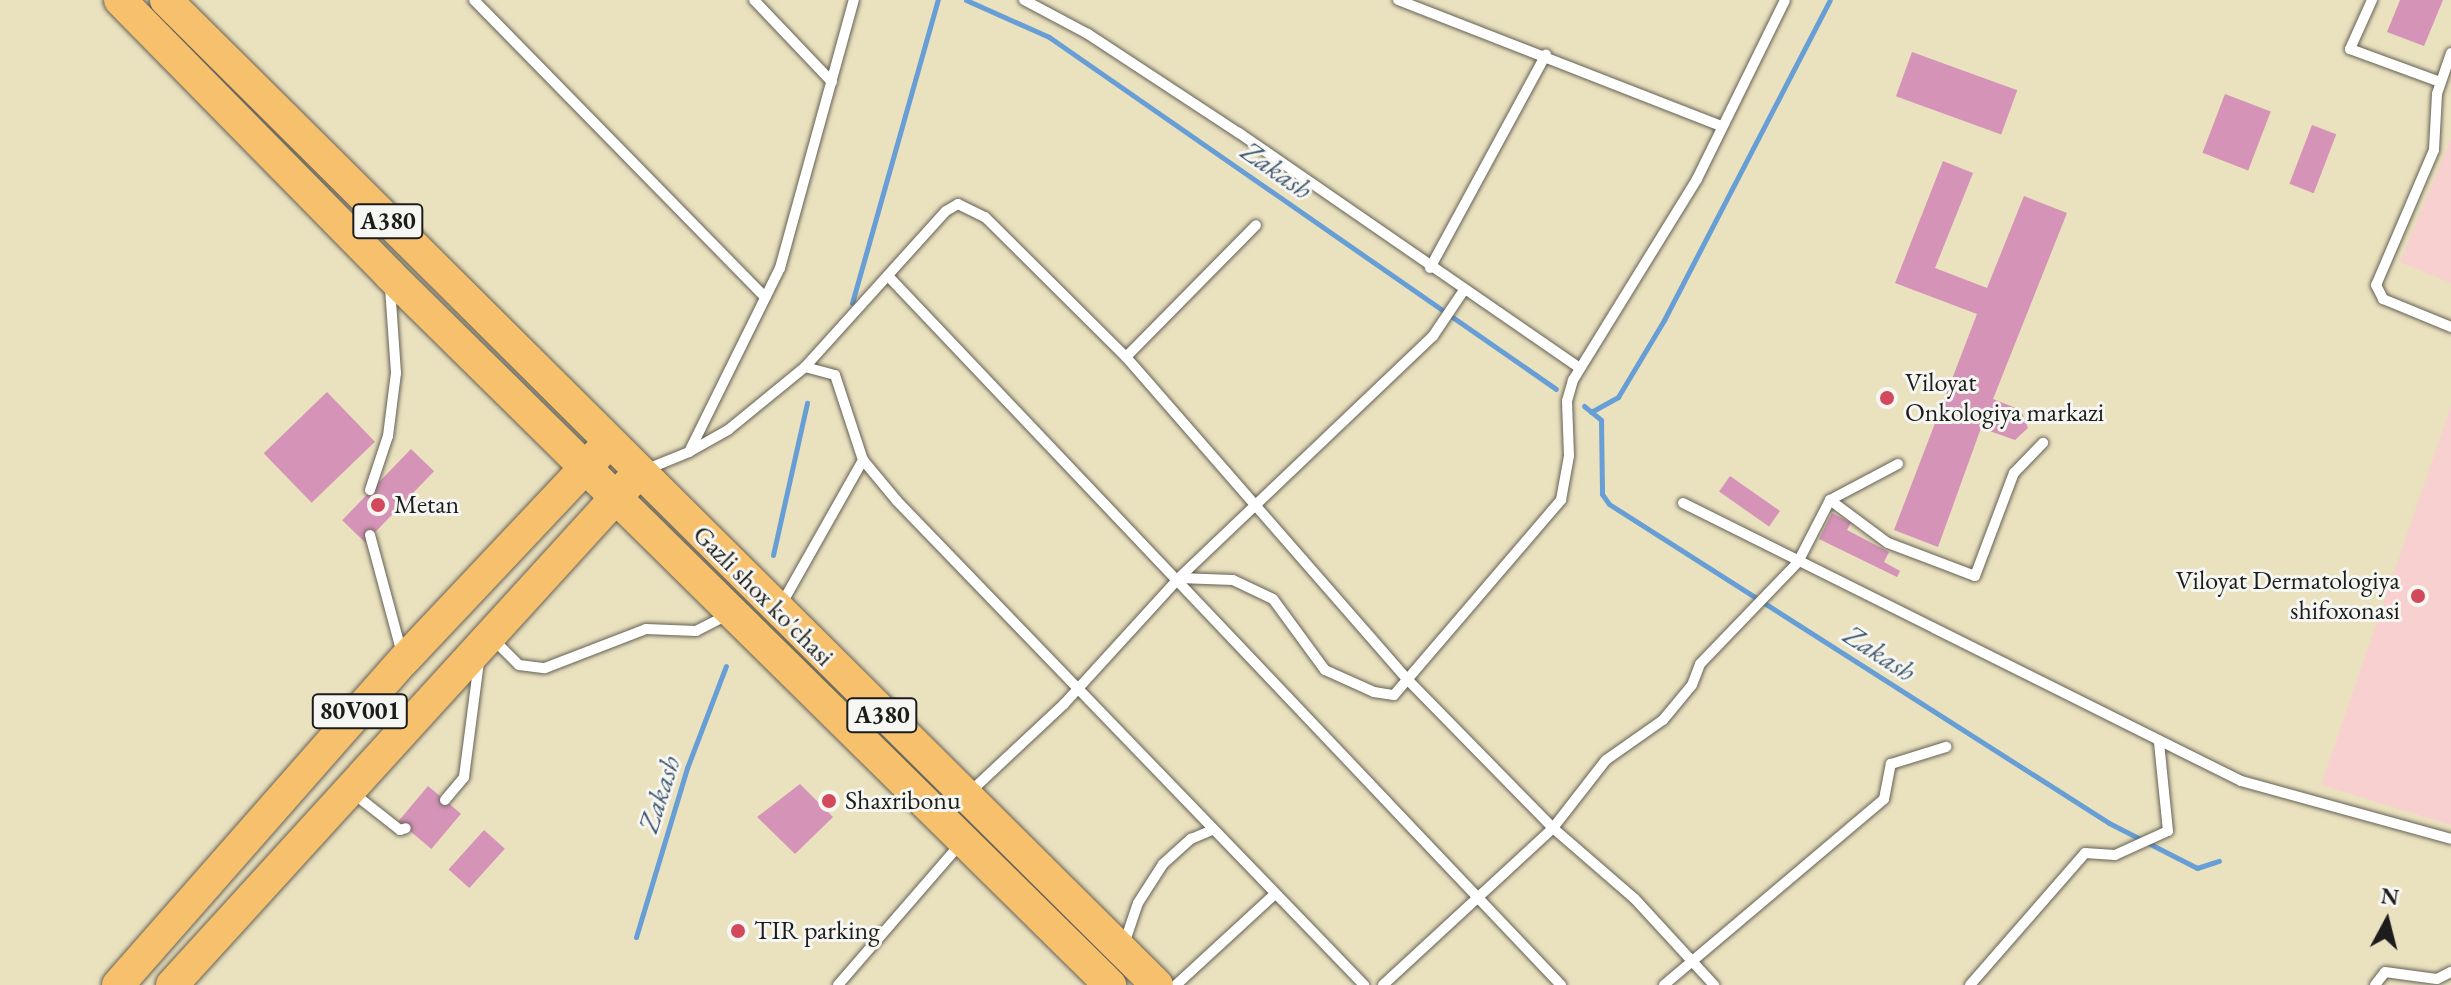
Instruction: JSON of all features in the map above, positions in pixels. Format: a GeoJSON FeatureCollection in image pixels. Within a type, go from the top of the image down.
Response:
{"type":"FeatureCollection","features":[{"type":"Feature","properties":{"kind":"highway","name":"A380"},"geometry":{"type":"LineString","coordinates":[[120,0],[389,274],[616,497]]}},
{"type":"Feature","properties":{"kind":"highway","name":"A380"},"geometry":{"type":"LineString","coordinates":[[166,0],[610,442]]}},
{"type":"Feature","properties":{"kind":"highway","name":"80V001"},"geometry":{"type":"LineString","coordinates":[[118,985],[263,825],[404,660],[610,442]]}},
{"type":"Feature","properties":{"kind":"highway","name":"Gazli shox ko'chasi"},"geometry":{"type":"LineString","coordinates":[[610,442],[964,798],[1157,985]]}},
{"type":"Feature","properties":{"kind":"highway","name":"80V001"},"geometry":{"type":"LineString","coordinates":[[172,985],[639,472]]}},
{"type":"Feature","properties":{"kind":"highway","name":"Gazli shox ko'chasi"},"geometry":{"type":"LineString","coordinates":[[616,497],[1110,985]]}},
{"type":"Feature","properties":{"kind":"highway"},"geometry":{"type":"LineString","coordinates":[[263,825],[293,850]]}},
{"type":"Feature","properties":{"kind":"lane"},"geometry":{"type":"LineString","coordinates":[[474,0],[765,297]]}},
{"type":"Feature","properties":{"kind":"lane"},"geometry":{"type":"LineString","coordinates":[[754,0],[832,82]]}},
{"type":"Feature","properties":{"kind":"lane"},"geometry":{"type":"LineString","coordinates":[[689,452],[780,268],[854,0]]}},
{"type":"Feature","properties":{"kind":"lane"},"geometry":{"type":"LineString","coordinates":[[1024,0],[1088,34],[1239,133],[1430,268],[1461,295],[1580,368]]}},
{"type":"Feature","properties":{"kind":"lane"},"geometry":{"type":"LineString","coordinates":[[1398,0],[1546,54],[1722,126]]}},
{"type":"Feature","properties":{"kind":"lane"},"geometry":{"type":"LineString","coordinates":[[1179,578],[1233,580],[1273,599],[1325,670],[1394,695],[1561,500],[1569,456],[1567,401],[1580,368],[1697,179],[1785,0]]}},
{"type":"Feature","properties":{"kind":"lane"},"geometry":{"type":"LineString","coordinates":[[2372,0],[2350,49],[2440,82]]}},
{"type":"Feature","properties":{"kind":"lane"},"geometry":{"type":"LineString","coordinates":[[2451,53],[2440,82],[2434,150],[2376,285],[2383,299],[2451,327]]}},
{"type":"Feature","properties":{"kind":"lane"},"geometry":{"type":"LineString","coordinates":[[1430,268],[1546,54]]}},
{"type":"Feature","properties":{"kind":"lane"},"geometry":{"type":"LineString","coordinates":[[639,472],[689,452],[728,430],[805,367],[890,278],[946,211],[958,204],[973,207],[1126,357],[1407,679],[1553,828],[1635,899],[1714,985]]}},
{"type":"Feature","properties":{"kind":"lane"},"geometry":{"type":"LineString","coordinates":[[1126,357],[1256,225]]}},
{"type":"Feature","properties":{"kind":"lane"},"geometry":{"type":"LineString","coordinates":[[370,490],[388,436],[396,373],[389,274]]}},
{"type":"Feature","properties":{"kind":"lane"},"geometry":{"type":"LineString","coordinates":[[890,278],[1179,578],[1561,985]]}},
{"type":"Feature","properties":{"kind":"lane"},"geometry":{"type":"LineString","coordinates":[[964,798],[1080,688],[1179,578],[1258,508],[1433,336],[1461,295]]}},
{"type":"Feature","properties":{"kind":"lane"},"geometry":{"type":"LineString","coordinates":[[805,367],[835,375],[863,460],[1212,830],[1364,985]]}},
{"type":"Feature","properties":{"kind":"lane"},"geometry":{"type":"LineString","coordinates":[[1830,500],[1888,543],[1975,576],[2014,473],[2043,443]]}},
{"type":"Feature","properties":{"kind":"lane"},"geometry":{"type":"LineString","coordinates":[[778,610],[863,460]]}},
{"type":"Feature","properties":{"kind":"lane"},"geometry":{"type":"LineString","coordinates":[[1383,985],[1553,828],[1606,760],[1663,720],[1692,685],[1700,664],[1772,585],[1798,562],[1830,500],[1898,464]]}},
{"type":"Feature","properties":{"kind":"lane"},"geometry":{"type":"LineString","coordinates":[[1683,503],[2241,781],[2302,802],[2451,839]]}},
{"type":"Feature","properties":{"kind":"lane"},"geometry":{"type":"LineString","coordinates":[[370,535],[404,660]]}},
{"type":"Feature","properties":{"kind":"lane"},"geometry":{"type":"LineString","coordinates":[[445,800],[464,777],[485,638],[519,665],[545,668],[646,629],[696,631],[734,612]]}},
{"type":"Feature","properties":{"kind":"lane"},"geometry":{"type":"LineString","coordinates":[[1970,985],[2085,853],[2115,855],[2168,831],[2159,742]]}},
{"type":"Feature","properties":{"kind":"lane"},"geometry":{"type":"LineString","coordinates":[[1664,985],[1884,799],[1891,764],[1946,747]]}},
{"type":"Feature","properties":{"kind":"lane"},"geometry":{"type":"LineString","coordinates":[[349,789],[400,830],[406,828]]}},
{"type":"Feature","properties":{"kind":"lane"},"geometry":{"type":"LineString","coordinates":[[1121,950],[1138,903],[1163,864],[1191,839],[1212,830]]}},
{"type":"Feature","properties":{"kind":"lane"},"geometry":{"type":"LineString","coordinates":[[838,985],[963,841]]}},
{"type":"Feature","properties":{"kind":"lane"},"geometry":{"type":"LineString","coordinates":[[1176,985],[1275,894]]}},
{"type":"Feature","properties":{"kind":"lane"},"geometry":{"type":"LineString","coordinates":[[2375,985],[2385,972],[2437,979],[2451,972]]}},
{"type":"Feature","properties":{"kind":"shaded area"},"geometry":{"type":"Polygon","coordinates":[[[2451,139],[2451,283],[2400,262],[2451,139]]]}},
{"type":"Feature","properties":{"kind":"shaded area","name":"Viloyat Dermatologiya shifoxonasi"},"geometry":{"type":"Polygon","coordinates":[[[2451,406],[2451,825],[2321,785],[2451,406]]]}},
{"type":"Feature","properties":{"kind":"building"},"geometry":{"type":"Polygon","coordinates":[[[2400,0],[2443,0],[2424,46],[2387,32],[2400,0]]]}},
{"type":"Feature","properties":{"kind":"building"},"geometry":{"type":"Polygon","coordinates":[[[1912,52],[2017,90],[2001,134],[1896,96],[1912,52]]]}},
{"type":"Feature","properties":{"kind":"building"},"geometry":{"type":"Polygon","coordinates":[[[2225,94],[2271,112],[2248,170],[2202,153],[2225,94]]]}},
{"type":"Feature","properties":{"kind":"building"},"geometry":{"type":"Polygon","coordinates":[[[2312,125],[2336,134],[2314,193],[2289,184],[2312,125]]]}},
{"type":"Feature","properties":{"kind":"building"},"geometry":{"type":"Polygon","coordinates":[[[1943,161],[1973,173],[1935,268],[1987,288],[2024,196],[2067,213],[1993,399],[2021,410],[2028,428],[2015,440],[1981,428],[1938,547],[1894,530],[1977,314],[1895,283],[1943,161]]]}},
{"type":"Feature","properties":{"kind":"building"},"geometry":{"type":"Polygon","coordinates":[[[327,392],[375,442],[312,503],[264,453],[327,392]]]}},
{"type":"Feature","properties":{"kind":"building","name":"Metan"},"geometry":{"type":"Polygon","coordinates":[[[411,449],[434,471],[365,542],[342,520],[411,449]]]}},
{"type":"Feature","properties":{"kind":"building"},"geometry":{"type":"Polygon","coordinates":[[[1730,476],[1780,511],[1769,527],[1719,492],[1730,476]]]}},
{"type":"Feature","properties":{"kind":"building"},"geometry":{"type":"Polygon","coordinates":[[[1832,513],[1851,523],[1847,530],[1889,552],[1884,562],[1900,571],[1897,577],[1819,539],[1832,513]]]}},
{"type":"Feature","properties":{"kind":"building"},"geometry":{"type":"Polygon","coordinates":[[[800,784],[833,817],[795,854],[757,817],[800,784]]]}},
{"type":"Feature","properties":{"kind":"building"},"geometry":{"type":"Polygon","coordinates":[[[428,786],[461,814],[431,849],[398,821],[428,786]]]}},
{"type":"Feature","properties":{"kind":"building"},"geometry":{"type":"Polygon","coordinates":[[[484,830],[505,849],[469,888],[449,869],[484,830]]]}},
{"type":"Feature","properties":{"kind":"waterway","name":"Zakash"},"geometry":{"type":"LineString","coordinates":[[852,303],[938,0]]}},
{"type":"Feature","properties":{"kind":"waterway","name":"Zakash"},"geometry":{"type":"LineString","coordinates":[[966,0],[1049,37],[1556,389]]}},
{"type":"Feature","properties":{"kind":"waterway","name":"Zakash"},"geometry":{"type":"LineString","coordinates":[[1591,412],[1618,397],[1664,320],[1830,0]]}},
{"type":"Feature","properties":{"kind":"waterway","name":"Zakash"},"geometry":{"type":"LineString","coordinates":[[773,555],[807,403]]}},
{"type":"Feature","properties":{"kind":"waterway","name":"Zakash"},"geometry":{"type":"LineString","coordinates":[[1584,406],[1601,420],[1602,494],[1609,504],[2109,823],[2197,868],[2219,861]]}},
{"type":"Feature","properties":{"kind":"waterway","name":"Zakash"},"geometry":{"type":"LineString","coordinates":[[636,937],[687,768],[726,666]]}},
{"type":"Feature","properties":{"kind":"place","name":"Viloyat Onkologiya markazi"},"geometry":{"type":"Point","coordinates":[1887,398]}},
{"type":"Feature","properties":{"kind":"place","name":"Metan"},"geometry":{"type":"Point","coordinates":[378,505]}},
{"type":"Feature","properties":{"kind":"place","name":"Viloyat Dermatologiya shifoxonasi"},"geometry":{"type":"Point","coordinates":[2418,596]}},
{"type":"Feature","properties":{"kind":"place","name":"Shaxribonu"},"geometry":{"type":"Point","coordinates":[829,801]}},
{"type":"Feature","properties":{"kind":"place","name":"TIR parking"},"geometry":{"type":"Point","coordinates":[738,931]}}]}
